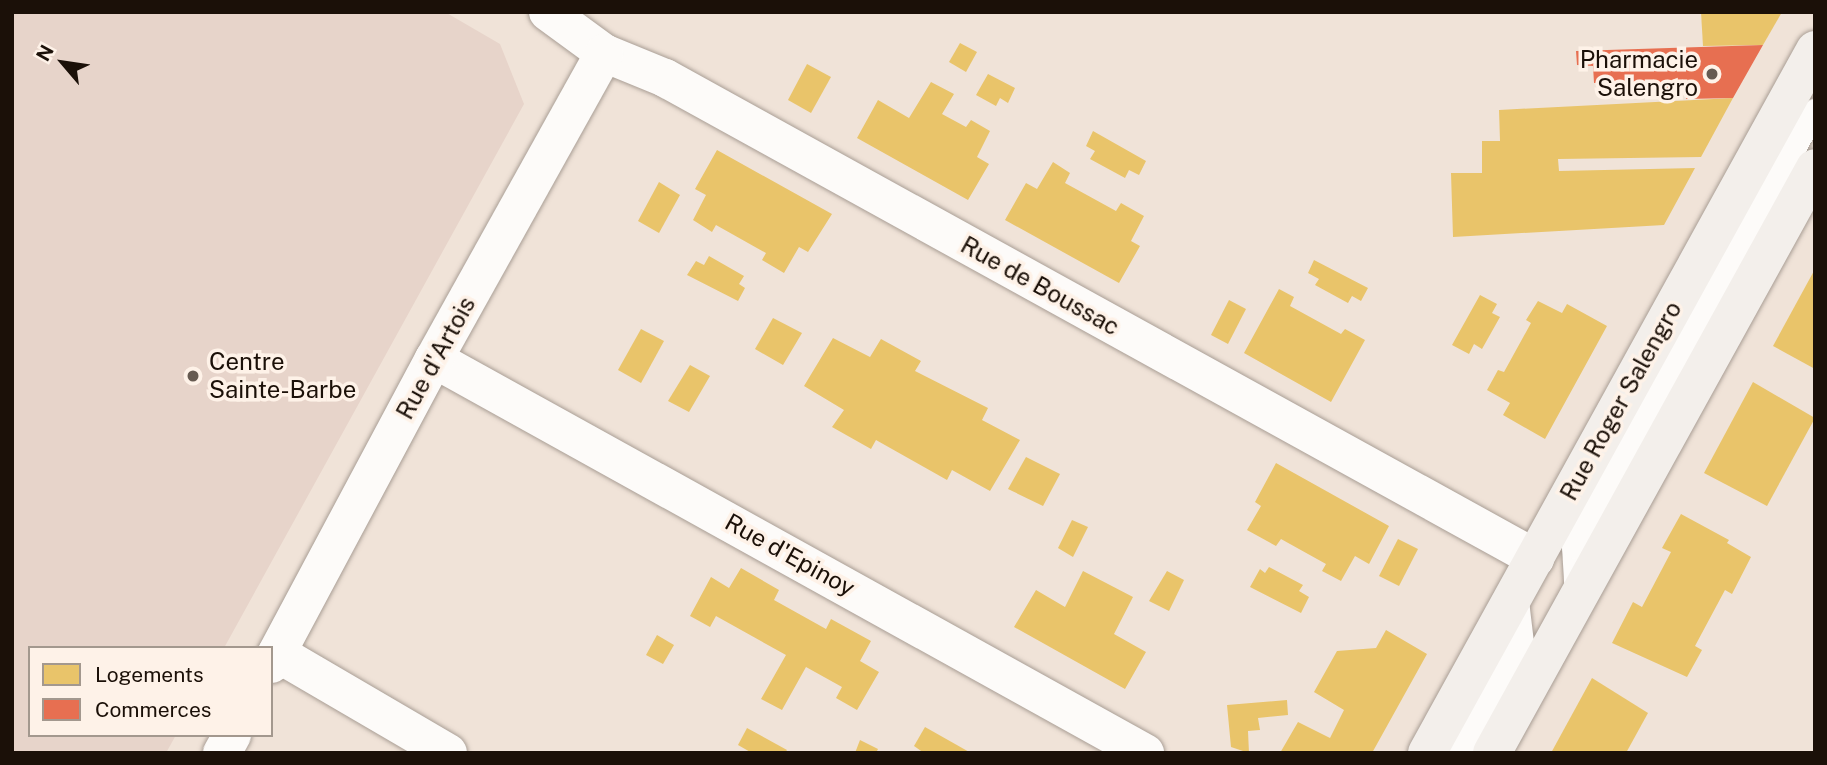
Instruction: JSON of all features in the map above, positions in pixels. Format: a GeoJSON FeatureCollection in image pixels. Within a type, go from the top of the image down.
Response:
{"type":"FeatureCollection","features":[{"type":"Feature","properties":{"kind":"main road","name":"Rue Roger Salengro"},"geometry":{"type":"LineString","coordinates":[[1427,753],[1815,50]]}},
{"type":"Feature","properties":{"kind":"main road"},"geometry":{"type":"LineString","coordinates":[[1492,753],[1815,168]]}},
{"type":"Feature","properties":{"kind":"street","name":"Rue de Boussac"},"geometry":{"type":"LineString","coordinates":[[558,15],[604,53],[665,78],[1535,558]]}},
{"type":"Feature","properties":{"kind":"street","name":"Rue d'Artois"},"geometry":{"type":"LineString","coordinates":[[274,658],[434,359],[604,53]]}},
{"type":"Feature","properties":{"kind":"street","name":"Rue d'Epinoy"},"geometry":{"type":"LineString","coordinates":[[434,359],[1145,753]]}},
{"type":"Feature","properties":{"kind":"street"},"geometry":{"type":"LineString","coordinates":[[274,658],[448,753]]}},
{"type":"Feature","properties":{"kind":"street"},"geometry":{"type":"LineString","coordinates":[[222,753],[231,737]]}},
{"type":"Feature","properties":{"kind":"lane"},"geometry":{"type":"LineString","coordinates":[[1577,597],[1574,547],[1815,111]]}},
{"type":"Feature","properties":{"kind":"lane"},"geometry":{"type":"LineString","coordinates":[[1461,753],[1522,643],[1516,593]]}},
{"type":"Feature","properties":{"kind":"shaded area","name":"Centre Sainte-Barbe"},"geometry":{"type":"Polygon","coordinates":[[[12,12],[445,12],[500,44],[524,104],[225,646],[28,646],[28,737],[175,737],[166,753],[12,753],[12,12]]]}},
{"type":"Feature","properties":{"kind":"building: Logements"},"geometry":{"type":"Polygon","coordinates":[[[1701,12],[1782,12],[1763,45],[1703,46],[1701,12]]]}},
{"type":"Feature","properties":{"kind":"building: Logements"},"geometry":{"type":"Polygon","coordinates":[[[960,43],[977,52],[966,72],[949,62],[960,43]]]}},
{"type":"Feature","properties":{"kind":"building: Logements"},"geometry":{"type":"Polygon","coordinates":[[[807,64],[831,77],[811,113],[788,100],[807,64]]]}},
{"type":"Feature","properties":{"kind":"building: Logements"},"geometry":{"type":"Polygon","coordinates":[[[988,74],[1015,88],[1008,103],[1000,98],[996,106],[976,95],[988,74]]]}},
{"type":"Feature","properties":{"kind":"building: Logements"},"geometry":{"type":"Polygon","coordinates":[[[931,82],[954,94],[942,114],[966,127],[971,120],[990,131],[977,157],[989,164],[968,200],[857,138],[878,100],[909,118],[931,82]]]}},
{"type":"Feature","properties":{"kind":"building: Logements"},"geometry":{"type":"Polygon","coordinates":[[[1733,98],[1701,157],[1558,159],[1559,171],[1695,168],[1664,225],[1453,237],[1451,173],[1482,173],[1482,141],[1500,141],[1499,110],[1733,98]]]}},
{"type":"Feature","properties":{"kind":"building: Logements"},"geometry":{"type":"Polygon","coordinates":[[[1093,131],[1146,161],[1139,175],[1129,170],[1125,178],[1090,159],[1095,151],[1086,146],[1093,131]]]}},
{"type":"Feature","properties":{"kind":"building: Logements"},"geometry":{"type":"Polygon","coordinates":[[[717,150],[832,214],[808,252],[799,247],[784,273],[762,260],[766,253],[716,225],[712,232],[693,220],[706,195],[695,189],[717,150]]]}},
{"type":"Feature","properties":{"kind":"building: Logements"},"geometry":{"type":"Polygon","coordinates":[[[1053,162],[1070,173],[1065,183],[1116,211],[1121,203],[1144,216],[1131,241],[1140,246],[1119,283],[1005,220],[1026,183],[1037,189],[1053,162]]]}},
{"type":"Feature","properties":{"kind":"building: Logements"},"geometry":{"type":"Polygon","coordinates":[[[659,182],[680,195],[659,233],[638,221],[659,182]]]}},
{"type":"Feature","properties":{"kind":"building: Logements"},"geometry":{"type":"Polygon","coordinates":[[[709,256],[744,276],[739,284],[745,288],[738,301],[687,275],[696,261],[704,265],[709,256]]]}},
{"type":"Feature","properties":{"kind":"building: Logements"},"geometry":{"type":"Polygon","coordinates":[[[1314,260],[1368,288],[1361,301],[1352,296],[1348,303],[1315,285],[1319,279],[1308,273],[1314,260]]]}},
{"type":"Feature","properties":{"kind":"building: Logements"},"geometry":{"type":"Polygon","coordinates":[[[1815,269],[1815,369],[1773,346],[1815,269]]]}},
{"type":"Feature","properties":{"kind":"building: Logements"},"geometry":{"type":"Polygon","coordinates":[[[1279,289],[1294,297],[1290,306],[1341,334],[1345,329],[1365,340],[1331,402],[1244,353],[1279,289]]]}},
{"type":"Feature","properties":{"kind":"building: Logements"},"geometry":{"type":"Polygon","coordinates":[[[1480,295],[1497,304],[1492,313],[1500,317],[1482,349],[1474,344],[1469,354],[1452,345],[1480,295]]]}},
{"type":"Feature","properties":{"kind":"building: Logements"},"geometry":{"type":"Polygon","coordinates":[[[1229,300],[1246,309],[1228,344],[1211,335],[1229,300]]]}},
{"type":"Feature","properties":{"kind":"building: Logements"},"geometry":{"type":"Polygon","coordinates":[[[1538,301],[1562,313],[1567,304],[1607,326],[1545,439],[1503,415],[1510,403],[1487,390],[1498,370],[1504,372],[1531,323],[1526,320],[1538,301]]]}},
{"type":"Feature","properties":{"kind":"building: Logements"},"geometry":{"type":"Polygon","coordinates":[[[773,318],[802,333],[783,365],[755,349],[773,318]]]}},
{"type":"Feature","properties":{"kind":"building: Logements"},"geometry":{"type":"Polygon","coordinates":[[[641,329],[664,341],[641,383],[618,370],[641,329]]]}},
{"type":"Feature","properties":{"kind":"building: Logements"},"geometry":{"type":"Polygon","coordinates":[[[833,338],[870,357],[881,339],[921,361],[915,371],[988,408],[982,420],[1020,440],[990,491],[952,470],[947,480],[876,440],[871,449],[832,427],[844,410],[804,386],[833,338]]]}},
{"type":"Feature","properties":{"kind":"building: Logements"},"geometry":{"type":"Polygon","coordinates":[[[690,365],[710,376],[689,412],[668,401],[690,365]]]}},
{"type":"Feature","properties":{"kind":"building: Logements"},"geometry":{"type":"Polygon","coordinates":[[[1753,382],[1815,418],[1767,506],[1704,473],[1753,382]]]}},
{"type":"Feature","properties":{"kind":"building: Logements"},"geometry":{"type":"Polygon","coordinates":[[[1026,457],[1060,474],[1043,506],[1008,489],[1026,457]]]}},
{"type":"Feature","properties":{"kind":"building: Logements"},"geometry":{"type":"Polygon","coordinates":[[[1276,463],[1389,526],[1369,564],[1355,556],[1341,581],[1322,571],[1326,564],[1281,539],[1276,546],[1247,530],[1261,506],[1255,502],[1276,463]]]}},
{"type":"Feature","properties":{"kind":"building: Logements"},"geometry":{"type":"Polygon","coordinates":[[[1681,514],[1729,540],[1727,543],[1751,557],[1732,594],[1725,590],[1695,646],[1702,650],[1687,677],[1612,643],[1633,602],[1642,607],[1671,552],[1662,548],[1681,514]]]}},
{"type":"Feature","properties":{"kind":"building: Logements"},"geometry":{"type":"Polygon","coordinates":[[[1072,520],[1088,527],[1073,557],[1058,548],[1072,520]]]}},
{"type":"Feature","properties":{"kind":"building: Logements"},"geometry":{"type":"Polygon","coordinates":[[[1398,539],[1418,549],[1399,586],[1379,576],[1398,539]]]}},
{"type":"Feature","properties":{"kind":"building: Logements"},"geometry":{"type":"Polygon","coordinates":[[[1269,567],[1303,585],[1299,591],[1309,597],[1301,613],[1250,587],[1260,569],[1265,573],[1269,567]]]}},
{"type":"Feature","properties":{"kind":"building: Logements"},"geometry":{"type":"Polygon","coordinates":[[[741,568],[779,590],[774,600],[826,629],[831,619],[871,641],[860,661],[879,672],[857,710],[836,698],[842,687],[806,667],[782,710],[761,699],[786,655],[716,616],[710,627],[690,616],[711,577],[729,588],[741,568]]]}},
{"type":"Feature","properties":{"kind":"building: Logements"},"geometry":{"type":"Polygon","coordinates":[[[1083,571],[1133,597],[1114,634],[1146,652],[1125,689],[1014,627],[1036,590],[1065,607],[1083,571]]]}},
{"type":"Feature","properties":{"kind":"building: Logements"},"geometry":{"type":"Polygon","coordinates":[[[1167,571],[1184,580],[1169,611],[1149,601],[1167,571]]]}},
{"type":"Feature","properties":{"kind":"building: Logements"},"geometry":{"type":"Polygon","coordinates":[[[1386,630],[1427,654],[1372,753],[1280,753],[1298,722],[1330,738],[1344,710],[1314,692],[1337,651],[1376,648],[1386,630]]]}},
{"type":"Feature","properties":{"kind":"building: Logements"},"geometry":{"type":"Polygon","coordinates":[[[657,635],[674,645],[663,664],[646,655],[657,635]]]}},
{"type":"Feature","properties":{"kind":"building: Logements"},"geometry":{"type":"Polygon","coordinates":[[[1592,678],[1648,713],[1626,753],[1551,753],[1592,678]]]}},
{"type":"Feature","properties":{"kind":"building: Logements"},"geometry":{"type":"Polygon","coordinates":[[[1287,700],[1288,715],[1258,718],[1260,730],[1248,731],[1249,753],[1231,747],[1227,705],[1287,700]]]}},
{"type":"Feature","properties":{"kind":"building: Logements"},"geometry":{"type":"Polygon","coordinates":[[[925,727],[971,753],[924,753],[914,746],[925,727]]]}},
{"type":"Feature","properties":{"kind":"building: Logements"},"geometry":{"type":"Polygon","coordinates":[[[747,728],[787,750],[785,753],[752,753],[738,745],[747,728]]]}},
{"type":"Feature","properties":{"kind":"building: Logements"},"geometry":{"type":"Polygon","coordinates":[[[860,740],[878,749],[876,753],[855,753],[860,740]]]}},
{"type":"Feature","properties":{"kind":"building: Commerces"},"geometry":{"type":"Polygon","coordinates":[[[1763,45],[1733,98],[1686,99],[1686,89],[1649,91],[1649,81],[1594,83],[1593,66],[1577,65],[1576,51],[1763,45]]]}},
{"type":"Feature","properties":{"kind":"place","name":"Pharmacie Salengro"},"geometry":{"type":"Point","coordinates":[1712,74]}},
{"type":"Feature","properties":{"kind":"place","name":"Centre Sainte-Barbe"},"geometry":{"type":"Point","coordinates":[193,376]}}]}
